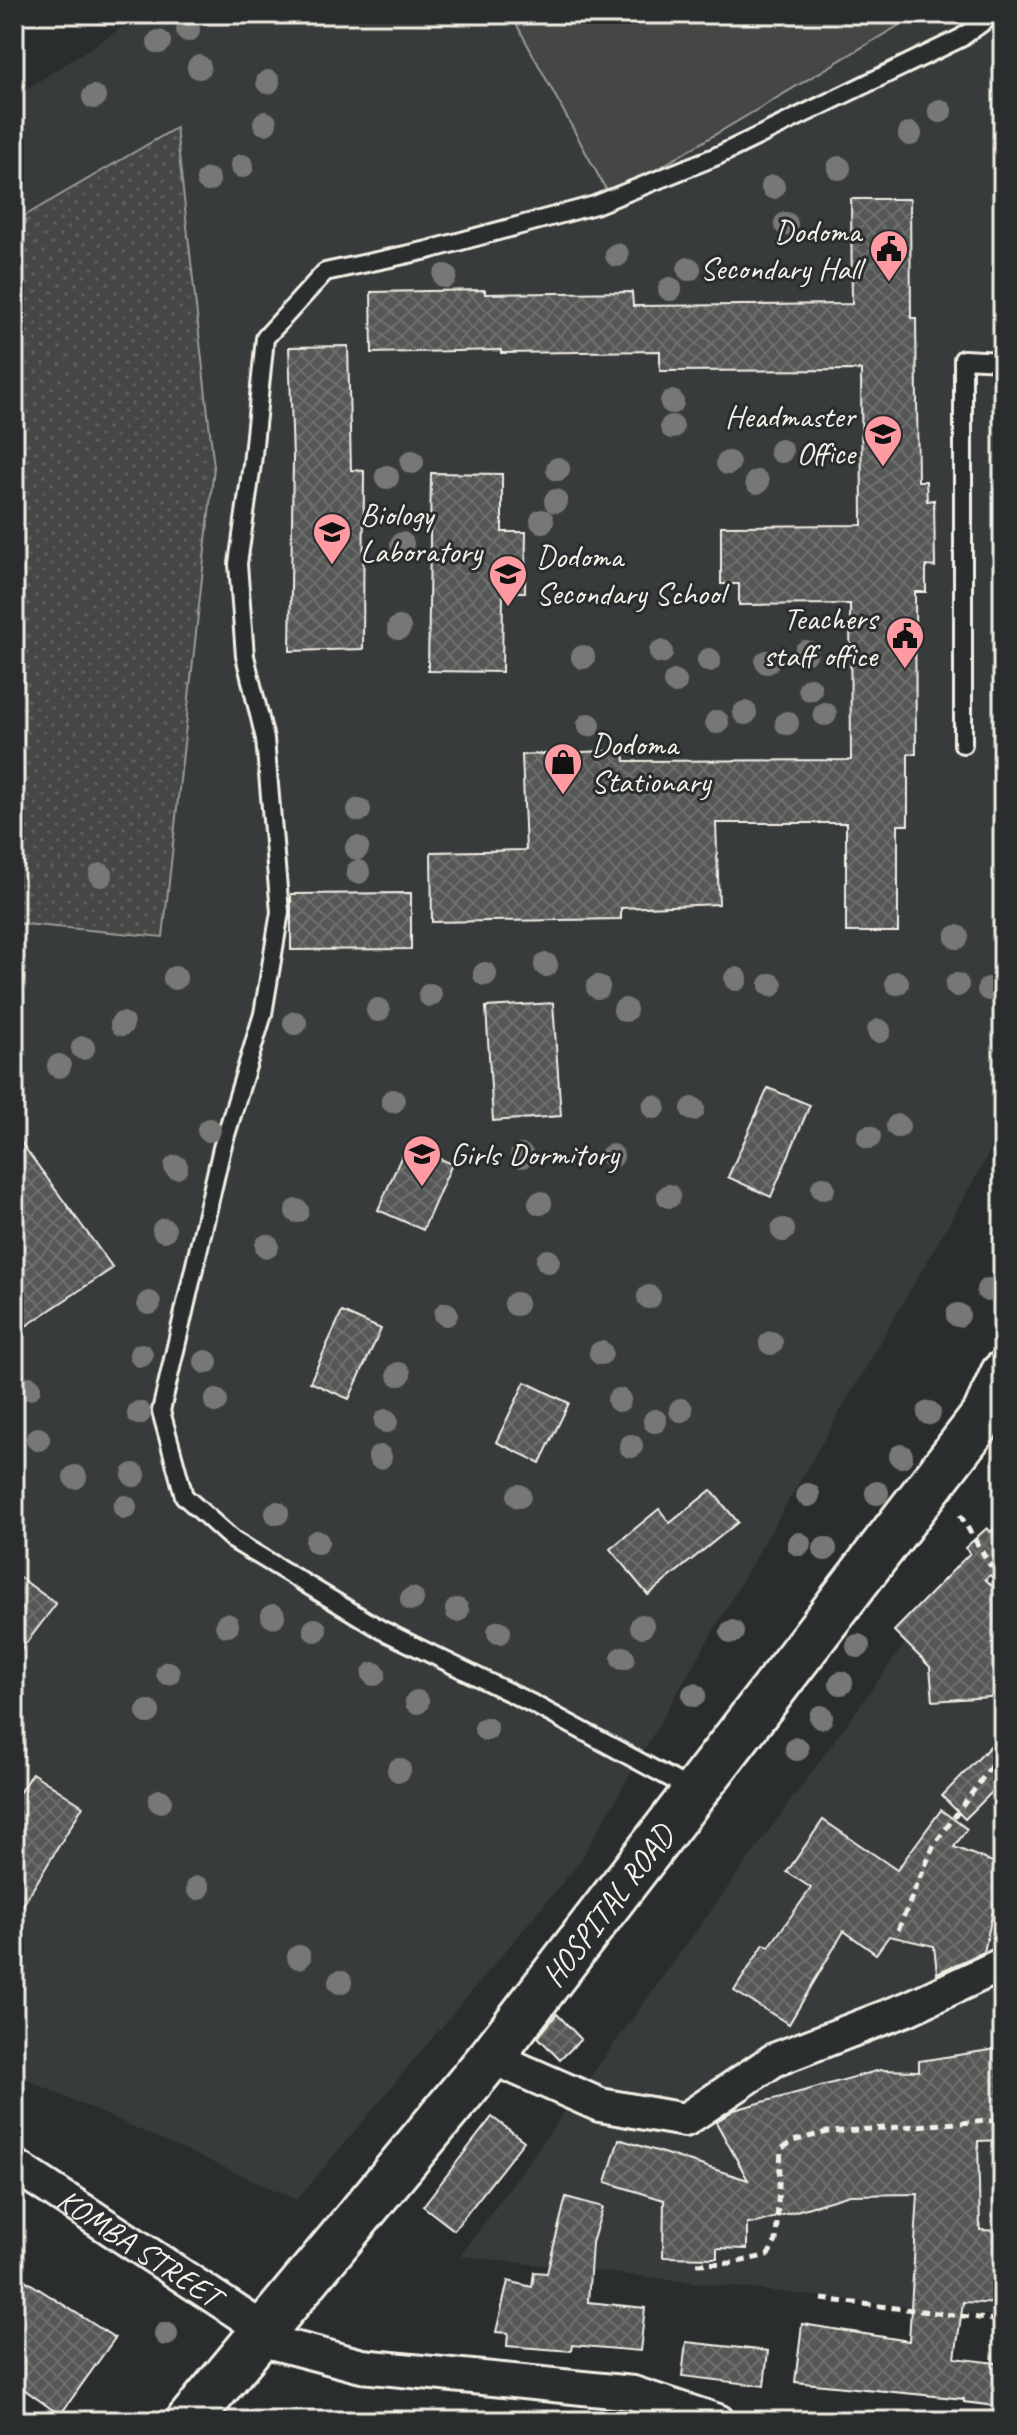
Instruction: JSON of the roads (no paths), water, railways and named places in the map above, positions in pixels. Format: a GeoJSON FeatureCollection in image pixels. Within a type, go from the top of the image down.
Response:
{"type":"FeatureCollection","features":[{"type":"Feature","properties":{"kind":"street","name":"HOSPITAL ROAD"},"geometry":{"type":"LineString","coordinates":[[189,2421],[491,2057],[985,1414],[1003,1374]]}},
{"type":"Feature","properties":{"kind":"street"},"geometry":{"type":"LineString","coordinates":[[491,2057],[600,2105],[685,2120],[774,2060],[909,2008],[1003,1964]]}},
{"type":"Feature","properties":{"kind":"street","name":"KOMBA STREET"},"geometry":{"type":"LineString","coordinates":[[14,2165],[262,2335],[362,2366],[633,2393],[718,2421]]}},
{"type":"Feature","properties":{"kind":"lane"},"geometry":{"type":"LineString","coordinates":[[696,1792],[533,1704],[382,1630],[233,1540],[184,1496],[161,1411],[222,1148],[263,1014],[280,912],[265,739],[245,656],[238,564],[265,338],[325,272],[428,250],[595,205],[717,156],[961,38],[994,14]]}},
{"type":"Feature","properties":{"kind":"lane"},"geometry":{"type":"LineString","coordinates":[[963,744],[963,359],[1003,361]]}},
{"type":"Feature","properties":{"kind":"place","name":"Dodoma Secondary Hall"},"geometry":{"type":"Point","coordinates":[889,283]}},
{"type":"Feature","properties":{"kind":"place","name":"Headmaster Office"},"geometry":{"type":"Point","coordinates":[883,468]}},
{"type":"Feature","properties":{"kind":"place","name":"Biology Laboratory"},"geometry":{"type":"Point","coordinates":[332,566]}},
{"type":"Feature","properties":{"kind":"place","name":"Dodoma Secondary School"},"geometry":{"type":"Point","coordinates":[508,608]}},
{"type":"Feature","properties":{"kind":"place","name":"Teachers staff office"},"geometry":{"type":"Point","coordinates":[905,670]}},
{"type":"Feature","properties":{"kind":"place","name":"Dodoma Stationary"},"geometry":{"type":"Point","coordinates":[563,796]}},
{"type":"Feature","properties":{"kind":"place","name":"Girls Dormitory"},"geometry":{"type":"Point","coordinates":[422,1188]}}]}
